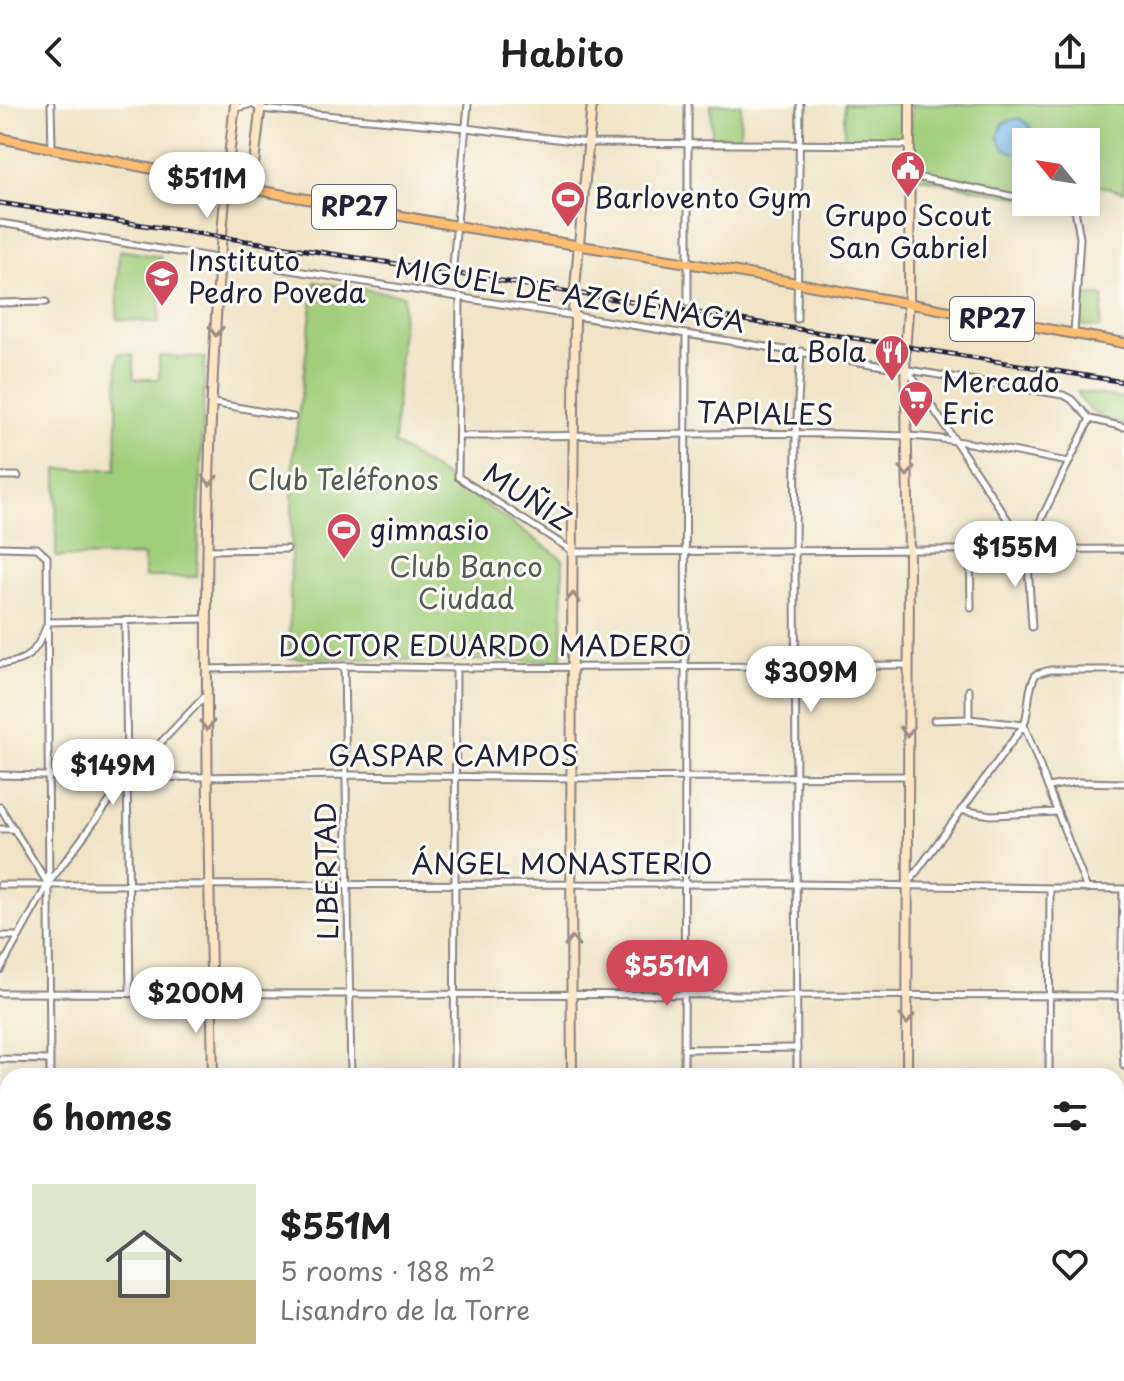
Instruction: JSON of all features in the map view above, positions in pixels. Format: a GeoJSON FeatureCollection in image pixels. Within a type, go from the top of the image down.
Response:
{"type":"FeatureCollection","features":[{"type":"Feature","properties":{"kind":"main road","name":"RP27"},"geometry":{"type":"LineString","coordinates":[[0,138],[251,189],[688,263],[1124,343]]}},
{"type":"Feature","properties":{"kind":"street"},"geometry":{"type":"LineString","coordinates":[[51,104],[52,148]]}},
{"type":"Feature","properties":{"kind":"street"},"geometry":{"type":"LineString","coordinates":[[213,1068],[207,777],[207,550],[219,260],[235,106],[252,104],[589,143],[911,145]]}},
{"type":"Feature","properties":{"kind":"street"},"geometry":{"type":"LineString","coordinates":[[453,265],[468,104]]}},
{"type":"Feature","properties":{"kind":"street"},"geometry":{"type":"LineString","coordinates":[[572,1068],[573,298],[592,104]]}},
{"type":"Feature","properties":{"kind":"street"},"geometry":{"type":"LineString","coordinates":[[688,104],[688,303]]}},
{"type":"Feature","properties":{"kind":"street"},"geometry":{"type":"LineString","coordinates":[[797,319],[800,104]]}},
{"type":"Feature","properties":{"kind":"street"},"geometry":{"type":"LineString","coordinates":[[907,1068],[909,550],[905,352],[909,305],[910,104]]}},
{"type":"Feature","properties":{"kind":"street"},"geometry":{"type":"LineString","coordinates":[[251,189],[260,106]]}},
{"type":"Feature","properties":{"kind":"street"},"geometry":{"type":"LineString","coordinates":[[911,176],[1012,196]]}},
{"type":"Feature","properties":{"kind":"street"},"geometry":{"type":"LineString","coordinates":[[1074,334],[1080,238],[1076,216]]}},
{"type":"Feature","properties":{"kind":"street","name":"MIGUEL DE AZCUÉNAGA"},"geometry":{"type":"LineString","coordinates":[[0,223],[1063,395],[1090,419],[1124,427]]}},
{"type":"Feature","properties":{"kind":"street"},"geometry":{"type":"LineString","coordinates":[[459,436],[460,296]]}},
{"type":"Feature","properties":{"kind":"street"},"geometry":{"type":"LineString","coordinates":[[0,303],[46,302]]}},
{"type":"Feature","properties":{"kind":"street"},"geometry":{"type":"LineString","coordinates":[[684,1068],[686,335]]}},
{"type":"Feature","properties":{"kind":"street"},"geometry":{"type":"LineString","coordinates":[[797,1068],[795,551],[796,435],[801,351]]}},
{"type":"Feature","properties":{"kind":"street"},"geometry":{"type":"LineString","coordinates":[[907,368],[1027,548]]}},
{"type":"Feature","properties":{"kind":"street"},"geometry":{"type":"LineString","coordinates":[[213,403],[293,417]]}},
{"type":"Feature","properties":{"kind":"street"},"geometry":{"type":"LineString","coordinates":[[1032,627],[1027,548],[1090,419]]}},
{"type":"Feature","properties":{"kind":"street","name":"TAPIALES"},"geometry":{"type":"LineString","coordinates":[[459,436],[574,437],[687,433],[907,436],[1069,462]]}},
{"type":"Feature","properties":{"kind":"street","name":"MUÑIZ"},"geometry":{"type":"LineString","coordinates":[[459,436],[458,477],[574,552]]}},
{"type":"Feature","properties":{"kind":"street"},"geometry":{"type":"LineString","coordinates":[[0,476],[18,476]]}},
{"type":"Feature","properties":{"kind":"street"},"geometry":{"type":"LineString","coordinates":[[0,547],[37,548],[47,557],[50,1068]]}},
{"type":"Feature","properties":{"kind":"street"},"geometry":{"type":"LineString","coordinates":[[207,550],[287,549]]}},
{"type":"Feature","properties":{"kind":"street"},"geometry":{"type":"LineString","coordinates":[[574,552],[1124,549]]}},
{"type":"Feature","properties":{"kind":"street"},"geometry":{"type":"LineString","coordinates":[[970,550],[971,608]]}},
{"type":"Feature","properties":{"kind":"street"},"geometry":{"type":"LineString","coordinates":[[48,622],[206,619]]}},
{"type":"Feature","properties":{"kind":"street"},"geometry":{"type":"LineString","coordinates":[[125,621],[130,994]]}},
{"type":"Feature","properties":{"kind":"street"},"geometry":{"type":"LineString","coordinates":[[0,664],[29,657],[38,646],[48,622]]}},
{"type":"Feature","properties":{"kind":"street","name":"DOCTOR EDUARDO MADERO"},"geometry":{"type":"LineString","coordinates":[[207,669],[908,665]]}},
{"type":"Feature","properties":{"kind":"street","name":"LIBERTAD"},"geometry":{"type":"LineString","coordinates":[[344,666],[351,1068]]}},
{"type":"Feature","properties":{"kind":"street"},"geometry":{"type":"LineString","coordinates":[[454,1068],[456,668]]}},
{"type":"Feature","properties":{"kind":"street"},"geometry":{"type":"LineString","coordinates":[[907,886],[1024,725],[1030,685],[1036,674],[1050,670],[1124,670]]}},
{"type":"Feature","properties":{"kind":"street"},"geometry":{"type":"LineString","coordinates":[[969,690],[969,719]]}},
{"type":"Feature","properties":{"kind":"street"},"geometry":{"type":"LineString","coordinates":[[0,970],[48,884],[127,778],[207,694]]}},
{"type":"Feature","properties":{"kind":"street"},"geometry":{"type":"LineString","coordinates":[[934,720],[969,719],[1024,725]]}},
{"type":"Feature","properties":{"kind":"street"},"geometry":{"type":"LineString","coordinates":[[1024,725],[1087,889]]}},
{"type":"Feature","properties":{"kind":"street","name":"GASPAR CAMPOS"},"geometry":{"type":"LineString","coordinates":[[0,775],[127,778],[345,775],[572,778],[907,776]]}},
{"type":"Feature","properties":{"kind":"street"},"geometry":{"type":"LineString","coordinates":[[1048,787],[1077,782],[1124,783]]}},
{"type":"Feature","properties":{"kind":"street"},"geometry":{"type":"LineString","coordinates":[[0,807],[48,884]]}},
{"type":"Feature","properties":{"kind":"street"},"geometry":{"type":"LineString","coordinates":[[961,810],[1008,815],[1058,812]]}},
{"type":"Feature","properties":{"kind":"street"},"geometry":{"type":"LineString","coordinates":[[0,829],[15,829]]}},
{"type":"Feature","properties":{"kind":"street","name":"ÁNGEL MONASTERIO"},"geometry":{"type":"LineString","coordinates":[[0,885],[797,884],[1124,889]]}},
{"type":"Feature","properties":{"kind":"street"},"geometry":{"type":"LineString","coordinates":[[1124,889],[1124,1066]]}},
{"type":"Feature","properties":{"kind":"street"},"geometry":{"type":"LineString","coordinates":[[1049,1068],[1050,890]]}},
{"type":"Feature","properties":{"kind":"street"},"geometry":{"type":"LineString","coordinates":[[0,936],[20,936]]}},
{"type":"Feature","properties":{"kind":"street"},"geometry":{"type":"LineString","coordinates":[[0,993],[1122,996]]}},
{"type":"Feature","properties":{"kind":"street"},"geometry":{"type":"LineString","coordinates":[[684,1049],[797,1048]]}},
{"type":"Feature","properties":{"kind":"street"},"geometry":{"type":"LineString","coordinates":[[0,1059],[49,1060]]}},
{"type":"Feature","properties":{"kind":"green space"},"geometry":{"type":"Polygon","coordinates":[[[711,104],[741,104],[740,137],[712,137],[711,104]]]}},
{"type":"Feature","properties":{"kind":"green space"},"geometry":{"type":"Polygon","coordinates":[[[844,104],[903,104],[903,138],[844,139],[844,104]]]}},
{"type":"Feature","properties":{"kind":"green space"},"geometry":{"type":"Polygon","coordinates":[[[911,104],[1124,104],[1124,192],[1100,186],[1100,128],[1012,128],[1012,196],[911,176],[911,104]]]}},
{"type":"Feature","properties":{"kind":"green space"},"geometry":{"type":"Polygon","coordinates":[[[119,250],[161,257],[159,323],[117,319],[119,250]]]}},
{"type":"Feature","properties":{"kind":"green space"},"geometry":{"type":"Polygon","coordinates":[[[315,282],[404,295],[394,444],[563,559],[562,661],[289,658],[293,457],[315,282]]]}},
{"type":"Feature","properties":{"kind":"green space"},"geometry":{"type":"Polygon","coordinates":[[[1084,295],[1104,296],[1100,328],[1083,326],[1084,295]]]}},
{"type":"Feature","properties":{"kind":"green space"},"geometry":{"type":"Polygon","coordinates":[[[118,353],[133,355],[134,379],[159,379],[159,356],[205,358],[197,577],[144,577],[144,556],[56,557],[57,469],[116,469],[118,353]]]}},
{"type":"Feature","properties":{"kind":"green space"},"geometry":{"type":"Polygon","coordinates":[[[1077,391],[1124,399],[1124,424],[1096,414],[1084,404],[1077,391]]]}},
{"type":"Feature","properties":{"kind":"water"},"geometry":{"type":"Polygon","coordinates":[[[1018,118],[1028,123],[1030,128],[1012,128],[1012,152],[1004,148],[998,137],[1003,123],[1018,118]]]}},
{"type":"Feature","properties":{"kind":"railway"},"geometry":{"type":"LineString","coordinates":[[0,203],[1124,382]]}},
{"type":"Feature","properties":{"kind":"place","name":"Grupo Scout San Gabriel"},"geometry":{"type":"Point","coordinates":[908,199]}},
{"type":"Feature","properties":{"kind":"place","name":"Barlovento Gym"},"geometry":{"type":"Point","coordinates":[568,229]}},
{"type":"Feature","properties":{"kind":"place","name":"Instituto Pedro Poveda"},"geometry":{"type":"Point","coordinates":[162,308]}},
{"type":"Feature","properties":{"kind":"place","name":"La Bola"},"geometry":{"type":"Point","coordinates":[892,383]}},
{"type":"Feature","properties":{"kind":"place","name":"Mercado Eric"},"geometry":{"type":"Point","coordinates":[916,429]}},
{"type":"Feature","properties":{"kind":"place","name":"gimnasio"},"geometry":{"type":"Point","coordinates":[344,561]}},
{"type":"Feature","properties":{"kind":"park label","name":"Club Teléfonos"},"geometry":{"type":"Point","coordinates":[343,480]}},
{"type":"Feature","properties":{"kind":"park label","name":"Club Banco Ciudad"},"geometry":{"type":"Point","coordinates":[466,583]}}]}
